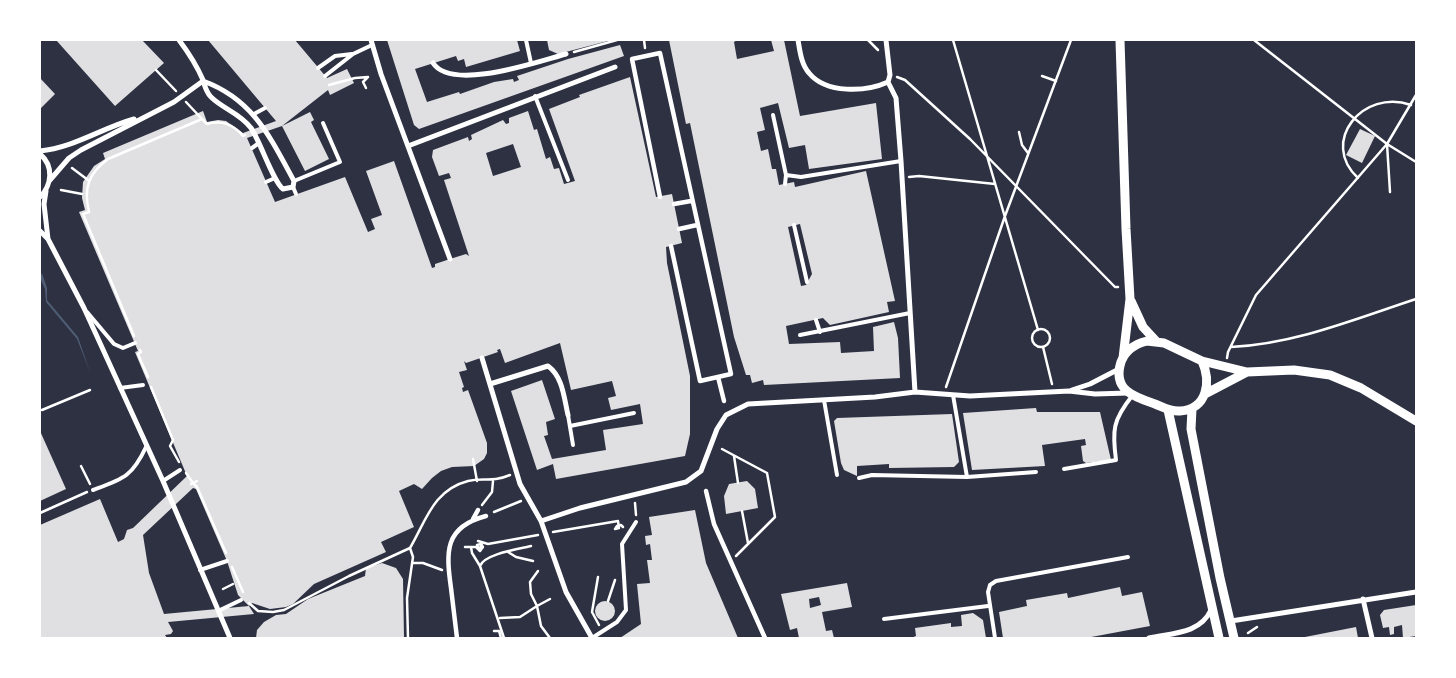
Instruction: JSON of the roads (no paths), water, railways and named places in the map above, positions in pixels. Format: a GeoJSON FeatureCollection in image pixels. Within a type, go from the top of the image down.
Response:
{"type":"FeatureCollection","features":[{"type":"Feature","properties":{"kind":"street"},"geometry":{"type":"LineString","coordinates":[[179,40],[188,52],[203,81],[204,89],[212,98],[245,120],[260,143],[275,178],[283,189],[292,187],[294,181],[268,133],[254,114],[222,87],[203,81]]}},
{"type":"Feature","properties":{"kind":"street"},"geometry":{"type":"LineString","coordinates":[[798,40],[803,64],[808,72],[826,85],[851,89],[878,86],[888,82]]}},
{"type":"Feature","properties":{"kind":"street"},"geometry":{"type":"LineString","coordinates":[[886,40],[890,75],[888,82],[896,98],[915,392]]}},
{"type":"Feature","properties":{"kind":"street"},"geometry":{"type":"LineString","coordinates":[[1120,40],[1130,299],[1123,358],[1119,369],[1120,380],[1130,395]]}},
{"type":"Feature","properties":{"kind":"street"},"geometry":{"type":"LineString","coordinates":[[371,43],[450,259]]}},
{"type":"Feature","properties":{"kind":"street"},"geometry":{"type":"LineString","coordinates":[[660,196],[632,59],[660,53],[731,374],[700,381],[671,246]]}},
{"type":"Feature","properties":{"kind":"street"},"geometry":{"type":"LineString","coordinates":[[433,63],[443,71],[462,75],[500,71],[566,54]]}},
{"type":"Feature","properties":{"kind":"street"},"geometry":{"type":"LineString","coordinates":[[408,146],[615,67]]}},
{"type":"Feature","properties":{"kind":"street"},"geometry":{"type":"LineString","coordinates":[[48,239],[44,204],[46,190],[50,180],[69,158],[141,117],[174,102],[203,81]]}},
{"type":"Feature","properties":{"kind":"street"},"geometry":{"type":"LineString","coordinates":[[50,180],[48,164],[40,152],[54,150],[116,124],[141,117]]}},
{"type":"Feature","properties":{"kind":"street"},"geometry":{"type":"LineString","coordinates":[[40,197],[46,190]]}},
{"type":"Feature","properties":{"kind":"street"},"geometry":{"type":"LineString","coordinates":[[674,204],[692,200]]}},
{"type":"Feature","properties":{"kind":"street"},"geometry":{"type":"LineString","coordinates":[[679,229],[697,225]]}},
{"type":"Feature","properties":{"kind":"street"},"geometry":{"type":"LineString","coordinates":[[40,231],[48,239],[84,308],[163,481],[230,638]]}},
{"type":"Feature","properties":{"kind":"street"},"geometry":{"type":"LineString","coordinates":[[1130,299],[1143,327],[1156,341],[1202,361],[1247,372],[1294,370],[1330,375],[1361,388],[1416,421]]}},
{"type":"Feature","properties":{"kind":"street"},"geometry":{"type":"LineString","coordinates":[[1123,358],[1138,343],[1156,341]]}},
{"type":"Feature","properties":{"kind":"street"},"geometry":{"type":"LineString","coordinates":[[482,358],[523,491],[541,521],[560,577],[578,616],[592,638]]}},
{"type":"Feature","properties":{"kind":"street"},"geometry":{"type":"LineString","coordinates":[[1202,361],[1208,373],[1205,394]]}},
{"type":"Feature","properties":{"kind":"street"},"geometry":{"type":"LineString","coordinates":[[490,384],[548,366],[555,371],[562,387],[568,415]]}},
{"type":"Feature","properties":{"kind":"street"},"geometry":{"type":"LineString","coordinates":[[1070,390],[1090,384],[1119,369]]}},
{"type":"Feature","properties":{"kind":"street"},"geometry":{"type":"LineString","coordinates":[[541,521],[580,508],[686,482],[701,471],[717,429],[726,415],[748,404],[915,392],[953,395],[1070,390],[1095,394],[1130,395],[1168,410],[1179,412],[1192,408],[1205,394],[1247,372]]}},
{"type":"Feature","properties":{"kind":"street"},"geometry":{"type":"LineString","coordinates":[[718,377],[724,401]]}},
{"type":"Feature","properties":{"kind":"street"},"geometry":{"type":"LineString","coordinates":[[1192,408],[1191,429],[1220,578],[1232,621],[1234,638]]}},
{"type":"Feature","properties":{"kind":"street"},"geometry":{"type":"LineString","coordinates":[[1168,410],[1219,638]]}},
{"type":"Feature","properties":{"kind":"street"},"geometry":{"type":"LineString","coordinates":[[706,491],[714,524],[765,638]]}},
{"type":"Feature","properties":{"kind":"street"},"geometry":{"type":"LineString","coordinates":[[473,519],[478,510]]}},
{"type":"Feature","properties":{"kind":"street"},"geometry":{"type":"LineString","coordinates":[[457,638],[448,548],[459,528],[473,519],[486,516]]}},
{"type":"Feature","properties":{"kind":"street"},"geometry":{"type":"LineString","coordinates":[[1232,621],[1363,598],[1416,592]]}},
{"type":"Feature","properties":{"kind":"street"},"geometry":{"type":"LineString","coordinates":[[1363,598],[1372,638]]}},
{"type":"Feature","properties":{"kind":"street"},"geometry":{"type":"LineString","coordinates":[[1149,638],[1198,627],[1206,620],[1212,609]]}},
{"type":"Feature","properties":{"kind":"lane"},"geometry":{"type":"LineString","coordinates":[[526,40],[531,63]]}},
{"type":"Feature","properties":{"kind":"lane"},"geometry":{"type":"LineString","coordinates":[[325,76],[353,54],[371,43]]}},
{"type":"Feature","properties":{"kind":"lane"},"geometry":{"type":"LineString","coordinates":[[318,68],[335,56],[353,54]]}},
{"type":"Feature","properties":{"kind":"lane"},"geometry":{"type":"LineString","coordinates":[[536,96],[568,180]]}},
{"type":"Feature","properties":{"kind":"lane"},"geometry":{"type":"LineString","coordinates":[[254,114],[265,108]]}},
{"type":"Feature","properties":{"kind":"lane"},"geometry":{"type":"LineString","coordinates":[[773,115],[786,175],[786,184]]}},
{"type":"Feature","properties":{"kind":"lane"},"geometry":{"type":"LineString","coordinates":[[294,181],[340,162],[323,123]]}},
{"type":"Feature","properties":{"kind":"lane"},"geometry":{"type":"LineString","coordinates":[[252,148],[260,143]]}},
{"type":"Feature","properties":{"kind":"lane"},"geometry":{"type":"LineString","coordinates":[[786,175],[801,177],[901,161]]}},
{"type":"Feature","properties":{"kind":"lane"},"geometry":{"type":"LineString","coordinates":[[266,182],[275,178]]}},
{"type":"Feature","properties":{"kind":"lane"},"geometry":{"type":"LineString","coordinates":[[292,187],[296,194]]}},
{"type":"Feature","properties":{"kind":"lane"},"geometry":{"type":"LineString","coordinates":[[794,225],[807,282]]}},
{"type":"Feature","properties":{"kind":"lane"},"geometry":{"type":"LineString","coordinates":[[84,308],[114,344],[123,348],[135,343]]}},
{"type":"Feature","properties":{"kind":"lane"},"geometry":{"type":"LineString","coordinates":[[800,335],[910,313]]}},
{"type":"Feature","properties":{"kind":"lane"},"geometry":{"type":"LineString","coordinates":[[816,320],[820,332]]}},
{"type":"Feature","properties":{"kind":"lane"},"geometry":{"type":"LineString","coordinates":[[120,388],[143,385]]}},
{"type":"Feature","properties":{"kind":"lane"},"geometry":{"type":"LineString","coordinates":[[953,395],[967,477]]}},
{"type":"Feature","properties":{"kind":"lane"},"geometry":{"type":"LineString","coordinates":[[1064,469],[1116,460],[1113,435],[1115,422],[1130,395]]}},
{"type":"Feature","properties":{"kind":"lane"},"geometry":{"type":"LineString","coordinates":[[824,400],[837,475]]}},
{"type":"Feature","properties":{"kind":"lane"},"geometry":{"type":"LineString","coordinates":[[570,426],[634,413]]}},
{"type":"Feature","properties":{"kind":"lane"},"geometry":{"type":"LineString","coordinates":[[568,415],[573,445]]}},
{"type":"Feature","properties":{"kind":"lane"},"geometry":{"type":"LineString","coordinates":[[93,490],[124,478],[137,466],[146,447]]}},
{"type":"Feature","properties":{"kind":"lane"},"geometry":{"type":"LineString","coordinates":[[163,481],[180,470]]}},
{"type":"Feature","properties":{"kind":"lane"},"geometry":{"type":"LineString","coordinates":[[859,478],[872,475],[967,477],[1036,472]]}},
{"type":"Feature","properties":{"kind":"lane"},"geometry":{"type":"LineString","coordinates":[[592,638],[616,622],[626,610],[622,544],[636,522]]}},
{"type":"Feature","properties":{"kind":"lane"},"geometry":{"type":"LineString","coordinates":[[995,638],[988,606],[990,585],[996,581],[1128,557]]}},
{"type":"Feature","properties":{"kind":"lane"},"geometry":{"type":"LineString","coordinates":[[200,570],[227,561]]}},
{"type":"Feature","properties":{"kind":"lane"},"geometry":{"type":"LineString","coordinates":[[218,610],[241,600]]}},
{"type":"Feature","properties":{"kind":"lane"},"geometry":{"type":"LineString","coordinates":[[884,619],[988,606]]}},
{"type":"Feature","properties":{"kind":"water"},"geometry":{"type":"Polygon","coordinates":[[[42,273],[47,288],[47,300],[78,337],[90,372],[77,339],[46,302],[45,289],[40,278],[42,273]]]}}]}
